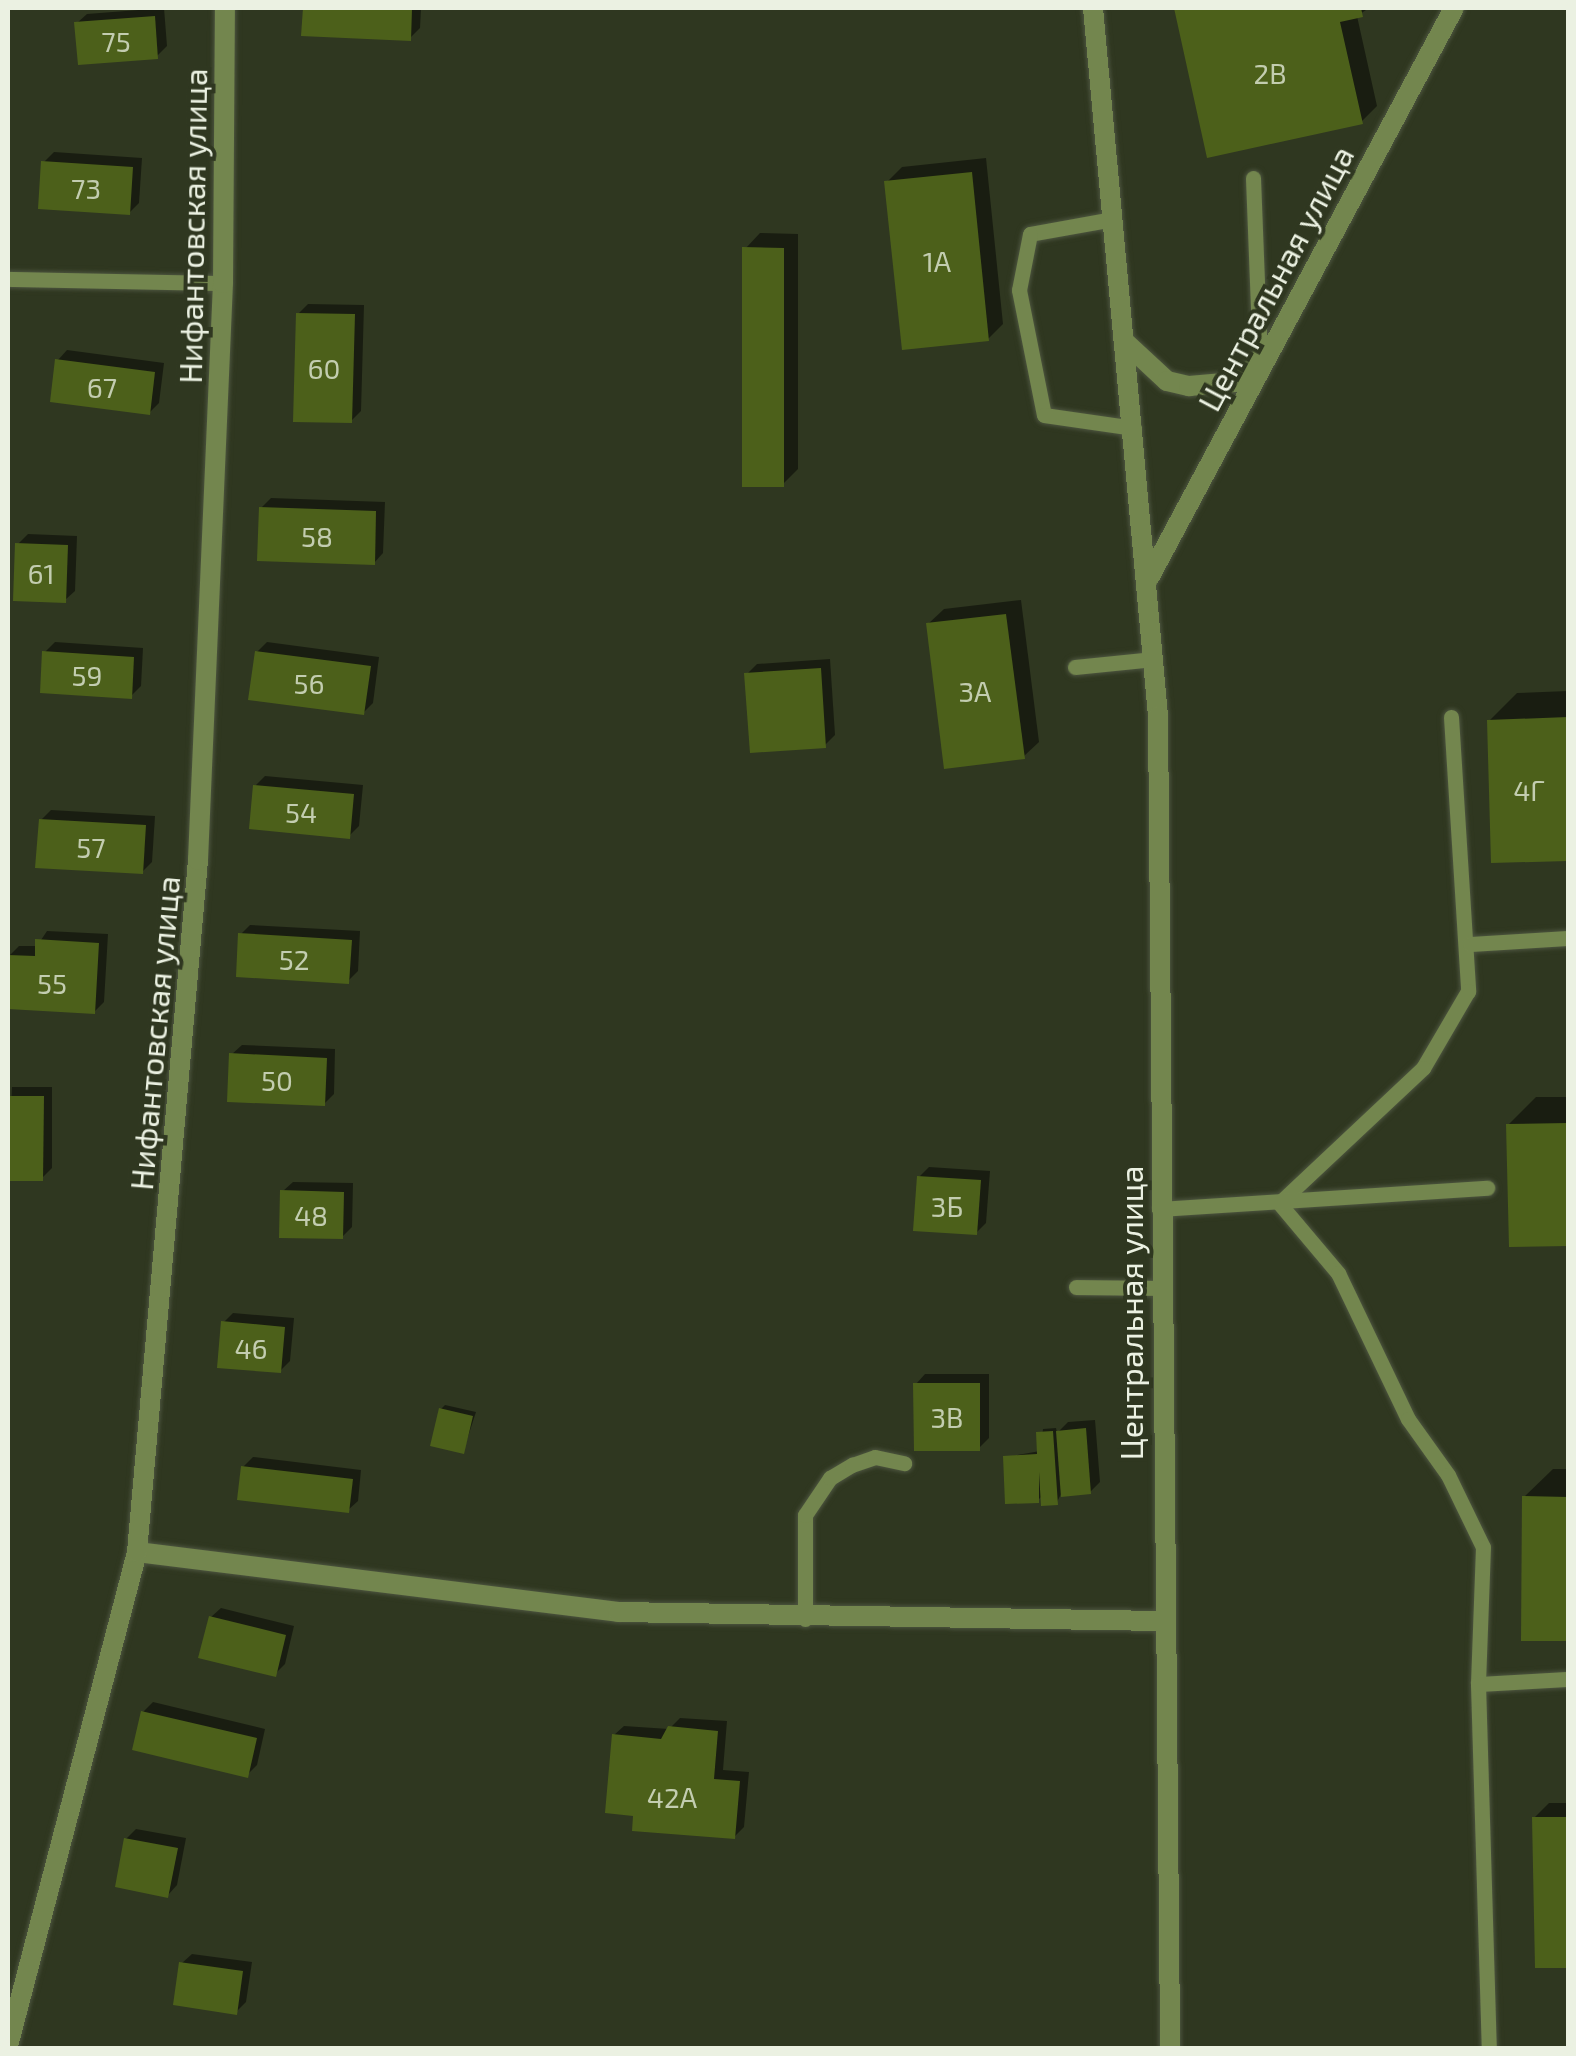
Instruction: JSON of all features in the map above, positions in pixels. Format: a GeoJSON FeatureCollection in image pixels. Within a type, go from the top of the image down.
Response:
{"type":"FeatureCollection","features":[{"type":"Feature","properties":{"kind":"street","name":"Нифантовская улица"},"geometry":{"type":"LineString","coordinates":[[8,2046],[137,1552],[198,860],[223,284],[225,8]]}},
{"type":"Feature","properties":{"kind":"street","name":"Центральная улица"},"geometry":{"type":"LineString","coordinates":[[1093,8],[1154,659],[1162,1621],[1170,2048]]}},
{"type":"Feature","properties":{"kind":"street","name":"Центральная улица"},"geometry":{"type":"LineString","coordinates":[[1149,578],[1454,8]]}},
{"type":"Feature","properties":{"kind":"street"},"geometry":{"type":"LineString","coordinates":[[1126,344],[1167,381],[1189,386],[1234,382],[1263,360]]}},
{"type":"Feature","properties":{"kind":"street"},"geometry":{"type":"LineString","coordinates":[[137,1552],[513,1602],[804,1619],[1162,1621]]}},
{"type":"Feature","properties":{"kind":"lane"},"geometry":{"type":"LineString","coordinates":[[1254,178],[1263,360]]}},
{"type":"Feature","properties":{"kind":"lane"},"geometry":{"type":"LineString","coordinates":[[1114,219],[1030,234],[1019,290],[1044,415],[1134,428]]}},
{"type":"Feature","properties":{"kind":"lane"},"geometry":{"type":"LineString","coordinates":[[8,279],[223,284]]}},
{"type":"Feature","properties":{"kind":"lane"},"geometry":{"type":"LineString","coordinates":[[1075,667],[1154,659]]}},
{"type":"Feature","properties":{"kind":"lane"},"geometry":{"type":"LineString","coordinates":[[1279,1203],[1423,1068],[1468,991],[1470,944],[1451,717]]}},
{"type":"Feature","properties":{"kind":"lane"},"geometry":{"type":"LineString","coordinates":[[1470,944],[1568,938]]}},
{"type":"Feature","properties":{"kind":"lane"},"geometry":{"type":"LineString","coordinates":[[1159,1209],[1487,1188]]}},
{"type":"Feature","properties":{"kind":"lane"},"geometry":{"type":"LineString","coordinates":[[1279,1203],[1338,1273],[1408,1418],[1448,1475],[1482,1546],[1478,1684],[1488,2048]]}},
{"type":"Feature","properties":{"kind":"lane"},"geometry":{"type":"LineString","coordinates":[[1076,1287],[1160,1288]]}},
{"type":"Feature","properties":{"kind":"lane"},"geometry":{"type":"LineString","coordinates":[[804,1619],[805,1515],[830,1478],[852,1465],[875,1456],[904,1463]]}},
{"type":"Feature","properties":{"kind":"lane"},"geometry":{"type":"LineString","coordinates":[[1478,1684],[1568,1679]]}},
{"type":"Feature","properties":{"kind":"building"},"geometry":{"type":"Polygon","coordinates":[[[303,8],[412,8],[411,41],[301,36],[303,8]]]}},
{"type":"Feature","properties":{"kind":"building"},"geometry":{"type":"Polygon","coordinates":[[[1174,8],[1361,8],[1363,17],[1340,22],[1363,124],[1207,158],[1174,8]]]}},
{"type":"Feature","properties":{"kind":"building"},"geometry":{"type":"Polygon","coordinates":[[[155,16],[158,59],[78,65],[74,22],[155,16]]]}},
{"type":"Feature","properties":{"kind":"building"},"geometry":{"type":"Polygon","coordinates":[[[41,161],[133,167],[130,215],[38,209],[41,161]]]}},
{"type":"Feature","properties":{"kind":"building"},"geometry":{"type":"Polygon","coordinates":[[[972,172],[989,341],[902,350],[884,181],[972,172]]]}},
{"type":"Feature","properties":{"kind":"building"},"geometry":{"type":"Polygon","coordinates":[[[742,247],[784,248],[784,487],[742,487],[742,247]]]}},
{"type":"Feature","properties":{"kind":"building"},"geometry":{"type":"Polygon","coordinates":[[[296,313],[355,314],[352,423],[293,422],[296,313]]]}},
{"type":"Feature","properties":{"kind":"building"},"geometry":{"type":"Polygon","coordinates":[[[55,359],[155,372],[150,415],[50,402],[55,359]]]}},
{"type":"Feature","properties":{"kind":"building"},"geometry":{"type":"Polygon","coordinates":[[[259,507],[376,511],[375,565],[257,561],[259,507]]]}},
{"type":"Feature","properties":{"kind":"building"},"geometry":{"type":"Polygon","coordinates":[[[15,543],[68,545],[66,603],[13,601],[15,543]]]}},
{"type":"Feature","properties":{"kind":"building"},"geometry":{"type":"Polygon","coordinates":[[[1006,614],[1025,759],[944,769],[926,623],[1006,614]]]}},
{"type":"Feature","properties":{"kind":"building"},"geometry":{"type":"Polygon","coordinates":[[[42,651],[134,657],[132,699],[40,693],[42,651]]]}},
{"type":"Feature","properties":{"kind":"building"},"geometry":{"type":"Polygon","coordinates":[[[255,651],[371,666],[364,715],[248,700],[255,651]]]}},
{"type":"Feature","properties":{"kind":"building"},"geometry":{"type":"Polygon","coordinates":[[[821,668],[826,748],[750,753],[744,673],[821,668]]]}},
{"type":"Feature","properties":{"kind":"building"},"geometry":{"type":"Polygon","coordinates":[[[1568,717],[1568,861],[1491,863],[1487,720],[1568,717]]]}},
{"type":"Feature","properties":{"kind":"building"},"geometry":{"type":"Polygon","coordinates":[[[253,785],[354,794],[350,839],[249,829],[253,785]]]}},
{"type":"Feature","properties":{"kind":"building"},"geometry":{"type":"Polygon","coordinates":[[[39,819],[146,825],[143,874],[35,868],[39,819]]]}},
{"type":"Feature","properties":{"kind":"building"},"geometry":{"type":"Polygon","coordinates":[[[238,933],[352,940],[349,984],[236,977],[238,933]]]}},
{"type":"Feature","properties":{"kind":"building"},"geometry":{"type":"Polygon","coordinates":[[[35,939],[99,943],[95,1014],[8,1009],[8,955],[35,956],[35,939]]]}},
{"type":"Feature","properties":{"kind":"building"},"geometry":{"type":"Polygon","coordinates":[[[229,1053],[327,1058],[325,1106],[227,1102],[229,1053]]]}},
{"type":"Feature","properties":{"kind":"building"},"geometry":{"type":"Polygon","coordinates":[[[8,1096],[44,1096],[43,1181],[8,1181],[8,1096]]]}},
{"type":"Feature","properties":{"kind":"building"},"geometry":{"type":"Polygon","coordinates":[[[1568,1123],[1568,1246],[1509,1247],[1506,1124],[1568,1123]]]}},
{"type":"Feature","properties":{"kind":"building"},"geometry":{"type":"Polygon","coordinates":[[[917,1176],[981,1180],[977,1235],[913,1231],[917,1176]]]}},
{"type":"Feature","properties":{"kind":"building"},"geometry":{"type":"Polygon","coordinates":[[[280,1190],[344,1192],[343,1239],[279,1238],[280,1190]]]}},
{"type":"Feature","properties":{"kind":"building"},"geometry":{"type":"Polygon","coordinates":[[[221,1321],[285,1327],[281,1373],[217,1368],[221,1321]]]}},
{"type":"Feature","properties":{"kind":"building"},"geometry":{"type":"Polygon","coordinates":[[[913,1383],[980,1383],[980,1451],[914,1451],[913,1383]]]}},
{"type":"Feature","properties":{"kind":"building"},"geometry":{"type":"Polygon","coordinates":[[[439,1408],[473,1416],[464,1454],[430,1446],[439,1408]]]}},
{"type":"Feature","properties":{"kind":"building"},"geometry":{"type":"Polygon","coordinates":[[[1086,1428],[1091,1494],[1061,1497],[1056,1431],[1086,1428]]]}},
{"type":"Feature","properties":{"kind":"building"},"geometry":{"type":"Polygon","coordinates":[[[1053,1431],[1058,1505],[1041,1506],[1039,1472],[1039,1503],[1005,1504],[1003,1456],[1037,1454],[1036,1432],[1053,1431]]]}},
{"type":"Feature","properties":{"kind":"building"},"geometry":{"type":"Polygon","coordinates":[[[241,1466],[353,1479],[349,1513],[237,1500],[241,1466]]]}},
{"type":"Feature","properties":{"kind":"building"},"geometry":{"type":"Polygon","coordinates":[[[1522,1496],[1568,1497],[1568,1641],[1521,1641],[1522,1496]]]}},
{"type":"Feature","properties":{"kind":"building"},"geometry":{"type":"Polygon","coordinates":[[[209,1616],[286,1635],[276,1677],[198,1658],[209,1616]]]}},
{"type":"Feature","properties":{"kind":"building"},"geometry":{"type":"Polygon","coordinates":[[[141,1711],[257,1738],[248,1778],[132,1750],[141,1711]]]}},
{"type":"Feature","properties":{"kind":"building"},"geometry":{"type":"Polygon","coordinates":[[[668,1726],[718,1731],[714,1779],[740,1781],[735,1839],[632,1831],[633,1816],[605,1813],[612,1734],[661,1739],[668,1726]]]}},
{"type":"Feature","properties":{"kind":"building"},"geometry":{"type":"Polygon","coordinates":[[[1532,1817],[1568,1817],[1568,1968],[1535,1968],[1532,1817]]]}},
{"type":"Feature","properties":{"kind":"building"},"geometry":{"type":"Polygon","coordinates":[[[124,1838],[178,1848],[168,1898],[115,1887],[124,1838]]]}},
{"type":"Feature","properties":{"kind":"building"},"geometry":{"type":"Polygon","coordinates":[[[179,1962],[243,1971],[237,2015],[173,2005],[179,1962]]]}}]}
